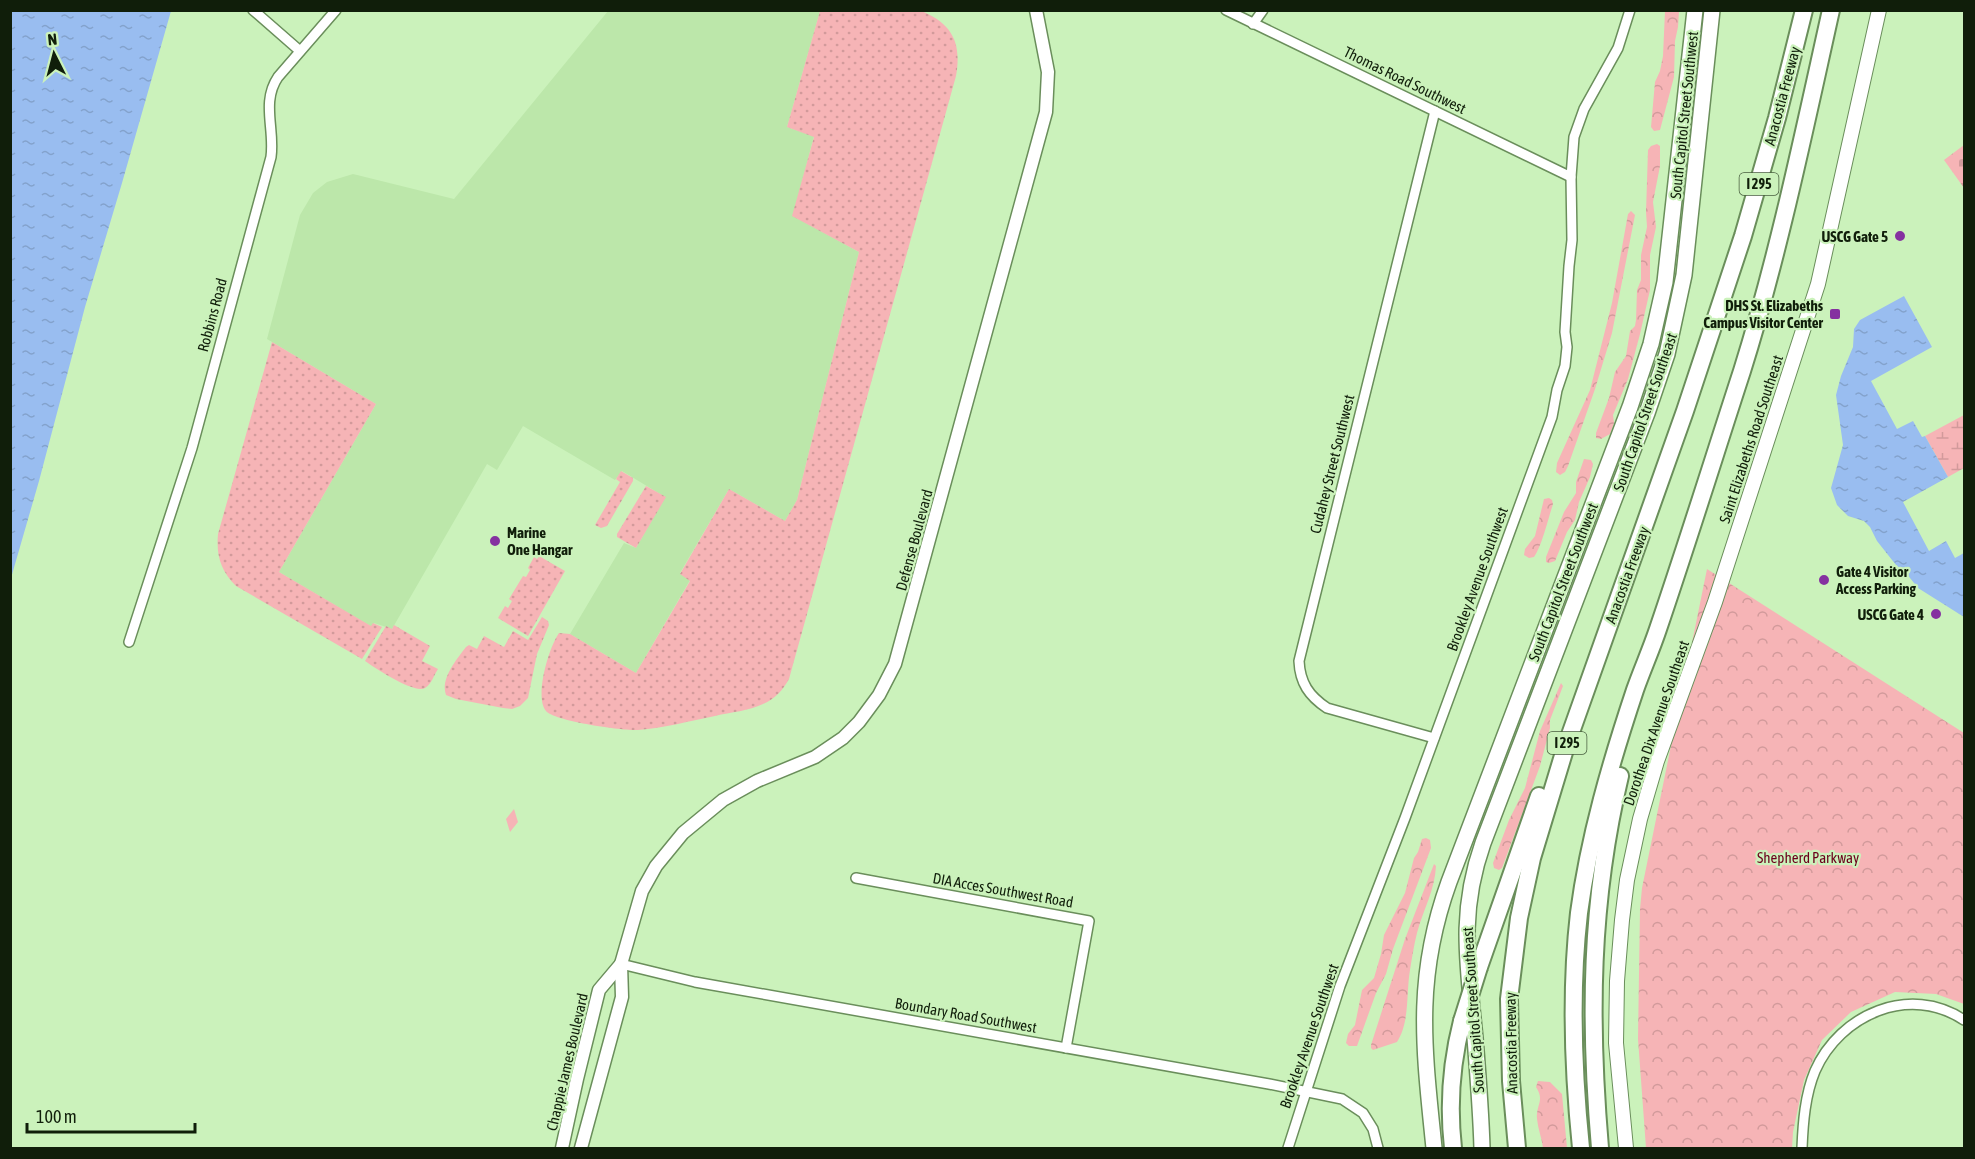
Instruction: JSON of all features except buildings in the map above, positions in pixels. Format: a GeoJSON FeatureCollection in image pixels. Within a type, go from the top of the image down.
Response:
{"type":"FeatureCollection","features":[{"type":"Feature","properties":{"kind":"highway","name":"Anacostia Freeway"},"geometry":{"type":"LineString","coordinates":[[1517,1149],[1511,1081],[1509,999],[1519,918],[1530,868],[1564,749],[1685,411],[1755,196],[1783,98],[1804,10]]}},
{"type":"Feature","properties":{"kind":"highway","name":"Anacostia Freeway"},"geometry":{"type":"LineString","coordinates":[[1581,1149],[1575,1077],[1574,973],[1581,903],[1594,833],[1609,774],[1742,371],[1763,299],[1787,206],[1831,10]]}},
{"type":"Feature","properties":{"kind":"highway"},"geometry":{"type":"LineString","coordinates":[[1453,1149],[1450,1086],[1462,1021],[1676,409],[1703,353]]}},
{"type":"Feature","properties":{"kind":"highway"},"geometry":{"type":"LineString","coordinates":[[1600,1149],[1592,1034],[1595,930],[1615,796],[1644,692],[1657,633]]}},
{"type":"Feature","properties":{"kind":"main road","name":"South Capitol Street Southwest"},"geometry":{"type":"LineString","coordinates":[[1434,1149],[1423,1031],[1430,946],[1449,882],[1630,407],[1651,344],[1668,260],[1695,10]]}},
{"type":"Feature","properties":{"kind":"main road","name":"South Capitol Street Southeast"},"geometry":{"type":"LineString","coordinates":[[1482,1149],[1480,1095],[1466,948],[1466,924],[1471,882],[1483,843],[1647,413],[1667,354],[1679,306],[1687,255],[1712,10]]}},
{"type":"Feature","properties":{"kind":"main road","name":"Saint Elizabeths Road Southeast"},"geometry":{"type":"LineString","coordinates":[[1728,561],[1818,284],[1879,10]]}},
{"type":"Feature","properties":{"kind":"main road","name":"Dorothea Dix Avenue Southeast"},"geometry":{"type":"LineString","coordinates":[[1626,1149],[1617,1064],[1616,1022],[1619,940],[1627,880],[1640,819],[1657,761],[1697,654],[1728,561]]}},
{"type":"Feature","properties":{"kind":"street"},"geometry":{"type":"LineString","coordinates":[[254,10],[300,51]]}},
{"type":"Feature","properties":{"kind":"street","name":"Robbins Road"},"geometry":{"type":"LineString","coordinates":[[129,642],[192,448],[271,157],[272,140],[268,98],[274,82],[336,10]]}},
{"type":"Feature","properties":{"kind":"street","name":"Defense Boulevard"},"geometry":{"type":"LineString","coordinates":[[621,964],[642,891],[656,866],[678,837],[702,815],[734,793],[815,757],[843,738],[860,722],[891,674],[1046,112],[1048,72],[1036,10]]}},
{"type":"Feature","properties":{"kind":"street","name":"Thomas Road Southwest"},"geometry":{"type":"LineString","coordinates":[[1226,10],[1570,177]]}},
{"type":"Feature","properties":{"kind":"street"},"geometry":{"type":"LineString","coordinates":[[1253,24],[1263,10]]}},
{"type":"Feature","properties":{"kind":"street","name":"Brookley Avenue Southwest"},"geometry":{"type":"LineString","coordinates":[[1288,1149],[1340,986],[1379,889],[1552,417],[1557,390],[1565,366],[1565,332],[1572,240],[1570,177],[1574,137],[1584,109],[1618,48],[1630,10]]}},
{"type":"Feature","properties":{"kind":"street","name":"Cudahey Street Southwest"},"geometry":{"type":"LineString","coordinates":[[1434,738],[1327,708],[1307,690],[1302,680],[1299,661],[1435,111]]}},
{"type":"Feature","properties":{"kind":"street","name":"DIA Acces Southwest Road"},"geometry":{"type":"LineString","coordinates":[[856,878],[1089,921],[1066,1048]]}},
{"type":"Feature","properties":{"kind":"street"},"geometry":{"type":"LineString","coordinates":[[581,1149],[622,997],[621,964]]}},
{"type":"Feature","properties":{"kind":"street","name":"Boundary Road Southwest"},"geometry":{"type":"LineString","coordinates":[[621,964],[695,982],[1342,1099],[1363,1113],[1373,1129],[1378,1149]]}},
{"type":"Feature","properties":{"kind":"street","name":"Chappie James Boulevard"},"geometry":{"type":"LineString","coordinates":[[562,1149],[599,990],[621,964]]}},
{"type":"Feature","properties":{"kind":"street"},"geometry":{"type":"LineString","coordinates":[[1802,1149],[1810,1088],[1821,1059],[1847,1028],[1865,1016],[1885,1008],[1907,1004],[1930,1006],[1951,1012],[1965,1020]]}},
{"type":"Feature","properties":{"kind":"shaded area"},"geometry":{"type":"Polygon","coordinates":[[[608,11],[820,11],[787,127],[814,136],[793,216],[859,252],[797,500],[785,521],[729,489],[680,573],[690,580],[636,673],[570,634],[624,543],[636,548],[665,497],[622,471],[615,480],[523,426],[497,470],[487,464],[392,629],[374,623],[372,627],[279,572],[376,404],[267,339],[300,215],[313,193],[327,182],[353,174],[454,199],[608,11]]]}},
{"type":"Feature","properties":{"kind":"green space"},"geometry":{"type":"Polygon","coordinates":[[[919,10],[940,21],[952,35],[957,53],[956,76],[789,679],[775,697],[758,706],[657,728],[618,729],[589,725],[552,715],[546,711],[543,704],[542,684],[547,660],[559,633],[570,634],[636,673],[690,581],[680,574],[729,489],[785,521],[797,500],[859,252],[792,216],[814,137],[787,127],[820,11],[919,10]]]}},
{"type":"Feature","properties":{"kind":"green space"},"geometry":{"type":"Polygon","coordinates":[[[1665,11],[1679,11],[1674,77],[1660,130],[1654,131],[1651,127],[1655,82],[1663,56],[1665,11]]]}},
{"type":"Feature","properties":{"kind":"green space"},"geometry":{"type":"Polygon","coordinates":[[[1657,144],[1660,146],[1660,166],[1653,202],[1656,227],[1650,255],[1650,290],[1628,379],[1613,415],[1614,423],[1610,434],[1601,439],[1596,438],[1596,433],[1609,398],[1615,372],[1626,356],[1630,331],[1635,326],[1637,290],[1641,280],[1641,255],[1647,227],[1648,150],[1657,144]]]}},
{"type":"Feature","properties":{"kind":"green space"},"geometry":{"type":"Polygon","coordinates":[[[1964,145],[1964,188],[1944,160],[1964,145]]]}},
{"type":"Feature","properties":{"kind":"green space"},"geometry":{"type":"Polygon","coordinates":[[[1631,211],[1635,215],[1612,333],[1568,466],[1560,475],[1556,472],[1557,463],[1590,390],[1612,303],[1628,214],[1631,211]]]}},
{"type":"Feature","properties":{"kind":"green space"},"geometry":{"type":"Polygon","coordinates":[[[272,342],[376,404],[279,572],[371,626],[373,623],[382,627],[362,659],[236,586],[221,563],[218,534],[272,342]]]}},
{"type":"Feature","properties":{"kind":"green space"},"geometry":{"type":"Polygon","coordinates":[[[1964,415],[1964,468],[1948,477],[1925,436],[1964,415]]]}},
{"type":"Feature","properties":{"kind":"green space"},"geometry":{"type":"Polygon","coordinates":[[[1584,459],[1591,460],[1593,464],[1575,520],[1567,532],[1555,561],[1546,562],[1564,512],[1576,493],[1576,482],[1584,459]]]}},
{"type":"Feature","properties":{"kind":"green space"},"geometry":{"type":"Polygon","coordinates":[[[621,471],[633,478],[633,481],[607,526],[601,528],[595,525],[620,482],[616,479],[621,471]]]}},
{"type":"Feature","properties":{"kind":"green space"},"geometry":{"type":"Polygon","coordinates":[[[646,486],[666,497],[636,548],[617,537],[617,534],[646,486]]]}},
{"type":"Feature","properties":{"kind":"green space"},"geometry":{"type":"Polygon","coordinates":[[[1549,498],[1553,504],[1542,539],[1534,557],[1529,558],[1524,555],[1525,549],[1535,536],[1544,499],[1549,498]]]}},
{"type":"Feature","properties":{"kind":"green space"},"geometry":{"type":"Polygon","coordinates":[[[539,556],[565,571],[528,636],[498,618],[505,606],[508,608],[512,601],[509,599],[523,576],[526,577],[534,557],[537,559],[539,556]]]}},
{"type":"Feature","properties":{"kind":"green space","name":"Shepherd Parkway"},"geometry":{"type":"Polygon","coordinates":[[[1707,569],[1964,733],[1964,1004],[1936,994],[1895,992],[1851,1012],[1822,1040],[1804,1080],[1792,1148],[1646,1148],[1638,1039],[1642,888],[1707,569]]]}},
{"type":"Feature","properties":{"kind":"green space"},"geometry":{"type":"Polygon","coordinates":[[[542,617],[548,621],[549,625],[537,654],[528,698],[520,706],[512,709],[503,708],[446,695],[447,676],[466,647],[469,645],[477,649],[484,636],[504,647],[513,631],[528,640],[542,617]]]}},
{"type":"Feature","properties":{"kind":"green space"},"geometry":{"type":"Polygon","coordinates":[[[394,625],[430,646],[422,661],[438,669],[427,687],[420,689],[404,684],[365,661],[386,626],[392,629],[394,625]]]}},
{"type":"Feature","properties":{"kind":"green space"},"geometry":{"type":"Polygon","coordinates":[[[1561,683],[1563,686],[1550,720],[1540,766],[1502,868],[1499,870],[1494,868],[1493,863],[1509,820],[1525,788],[1540,731],[1561,683]]]}},
{"type":"Feature","properties":{"kind":"green space"},"geometry":{"type":"Polygon","coordinates":[[[514,809],[518,822],[510,832],[506,819],[514,809]]]}},
{"type":"Feature","properties":{"kind":"green space"},"geometry":{"type":"Polygon","coordinates":[[[1422,839],[1430,840],[1431,848],[1393,949],[1386,974],[1376,993],[1357,1046],[1349,1046],[1346,1043],[1348,1034],[1355,1025],[1362,990],[1374,978],[1384,935],[1405,893],[1414,858],[1422,839]]]}},
{"type":"Feature","properties":{"kind":"green space"},"geometry":{"type":"Polygon","coordinates":[[[1434,864],[1436,866],[1433,883],[1413,951],[1404,1026],[1397,1042],[1373,1050],[1371,1045],[1405,939],[1434,864]]]}},
{"type":"Feature","properties":{"kind":"green space"},"geometry":{"type":"Polygon","coordinates":[[[1538,1081],[1550,1082],[1562,1094],[1567,1148],[1543,1148],[1537,1119],[1540,1099],[1536,1087],[1538,1081]]]}},
{"type":"Feature","properties":{"kind":"water"},"geometry":{"type":"Polygon","coordinates":[[[11,10],[171,11],[85,307],[11,578],[11,10]]]}},
{"type":"Feature","properties":{"kind":"water"},"geometry":{"type":"Polygon","coordinates":[[[1904,296],[1932,347],[1871,381],[1897,429],[1913,421],[1922,437],[1925,436],[1948,477],[1903,502],[1929,551],[1946,541],[1955,558],[1964,553],[1964,617],[1918,588],[1877,541],[1870,527],[1864,521],[1848,516],[1837,505],[1831,488],[1843,445],[1836,395],[1853,347],[1854,329],[1860,320],[1904,296]]]}},
{"type":"Feature","properties":{"kind":"place","name":"USCG Gate 5"},"geometry":{"type":"Point","coordinates":[1900,236]}},
{"type":"Feature","properties":{"kind":"place","name":"DHS St. Elizabeths Campus Visitor Center"},"geometry":{"type":"Point","coordinates":[1835,314]}},
{"type":"Feature","properties":{"kind":"place","name":"Marine One Hangar"},"geometry":{"type":"Point","coordinates":[495,541]}},
{"type":"Feature","properties":{"kind":"place","name":"Gate 4 Visitor Access Parking"},"geometry":{"type":"Point","coordinates":[1824,580]}},
{"type":"Feature","properties":{"kind":"place","name":"USCG Gate 4"},"geometry":{"type":"Point","coordinates":[1936,614]}}]}
